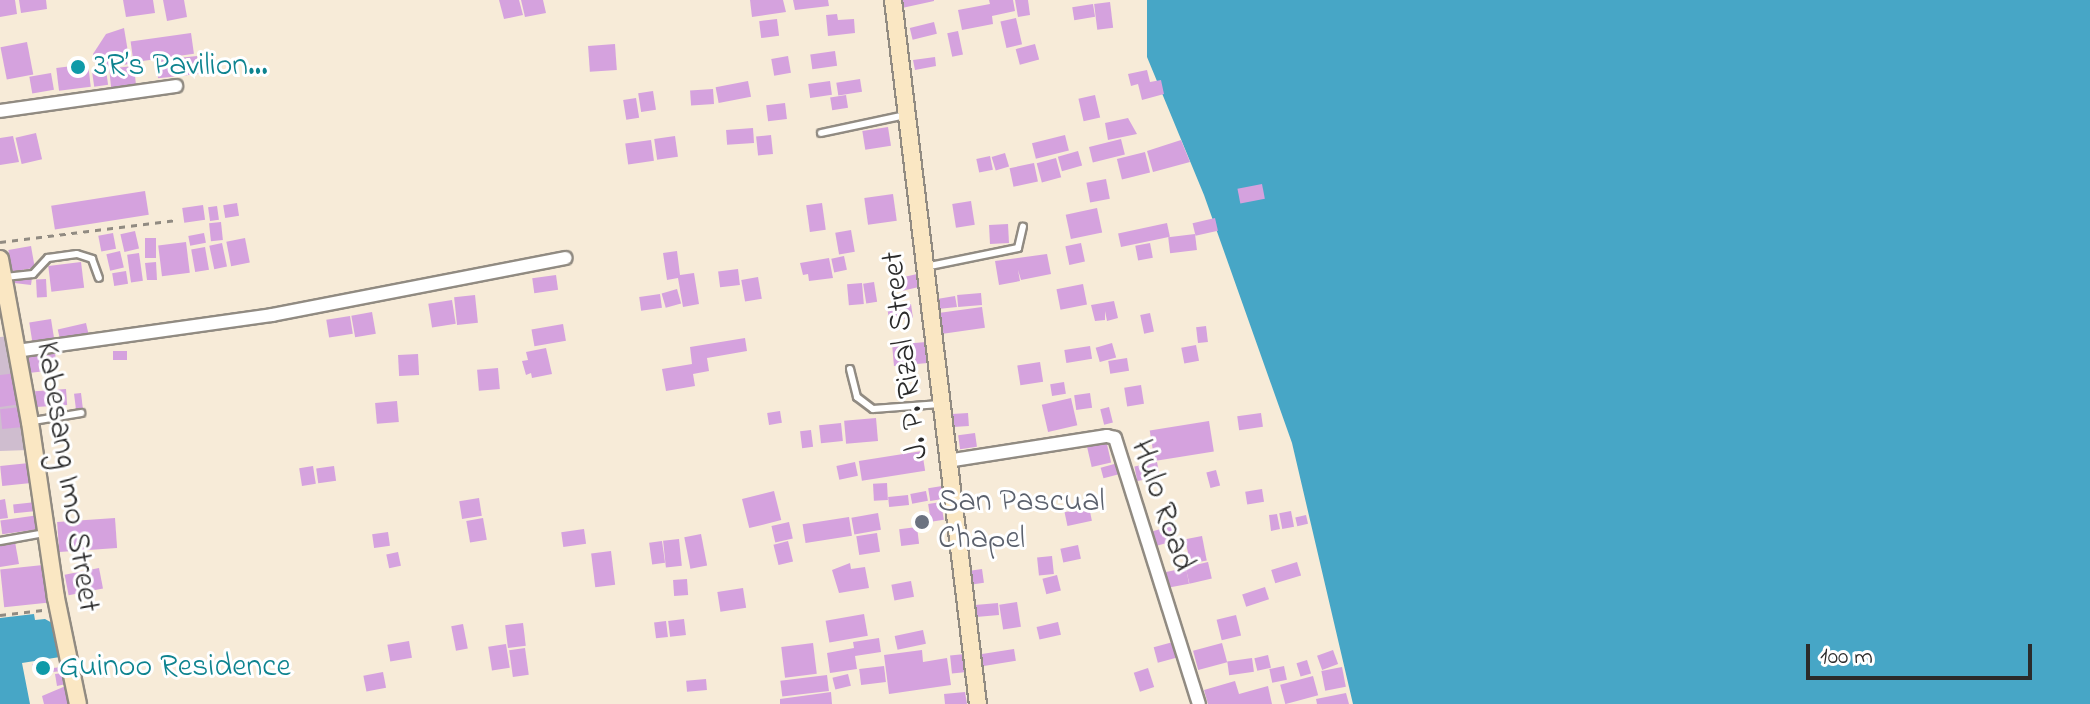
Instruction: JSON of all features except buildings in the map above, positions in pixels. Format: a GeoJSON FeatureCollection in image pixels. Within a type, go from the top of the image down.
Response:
{"type":"FeatureCollection","features":[{"type":"Feature","properties":{"kind":"main road","name":"J. P. Rizal Street"},"geometry":{"type":"LineString","coordinates":[[893,0],[978,704]]}},
{"type":"Feature","properties":{"kind":"main road","name":"Kabesang Imo Street"},"geometry":{"type":"LineString","coordinates":[[0,259],[30,422],[58,609],[78,704]]}},
{"type":"Feature","properties":{"kind":"street"},"geometry":{"type":"LineString","coordinates":[[0,111],[176,86]]}},
{"type":"Feature","properties":{"kind":"street"},"geometry":{"type":"LineString","coordinates":[[16,351],[272,315],[566,258]]}},
{"type":"Feature","properties":{"kind":"street","name":"Hulo Road"},"geometry":{"type":"LineString","coordinates":[[947,461],[1107,436],[1115,438],[1199,704]]}},
{"type":"Feature","properties":{"kind":"lane"},"geometry":{"type":"LineString","coordinates":[[821,133],[906,115]]}},
{"type":"Feature","properties":{"kind":"lane"},"geometry":{"type":"LineString","coordinates":[[924,267],[1018,248],[1023,227]]}},
{"type":"Feature","properties":{"kind":"lane"},"geometry":{"type":"LineString","coordinates":[[3,277],[33,274],[48,258],[77,254],[92,259],[99,278]]}},
{"type":"Feature","properties":{"kind":"lane"},"geometry":{"type":"LineString","coordinates":[[850,369],[857,397],[873,409],[940,404]]}},
{"type":"Feature","properties":{"kind":"lane"},"geometry":{"type":"LineString","coordinates":[[30,422],[81,413]]}},
{"type":"Feature","properties":{"kind":"lane"},"geometry":{"type":"LineString","coordinates":[[0,541],[45,533]]}},
{"type":"Feature","properties":{"kind":"path"},"geometry":{"type":"LineString","coordinates":[[0,242],[177,220]]}},
{"type":"Feature","properties":{"kind":"path"},"geometry":{"type":"LineString","coordinates":[[0,615],[58,609]]}},
{"type":"Feature","properties":{"kind":"shaded area"},"geometry":{"type":"Polygon","coordinates":[[[12,336],[29,450],[0,451],[0,337],[12,336]]]}},
{"type":"Feature","properties":{"kind":"water"},"geometry":{"type":"Polygon","coordinates":[[[1147,0],[2090,0],[2090,704],[1353,704],[1292,443],[1204,195],[1147,57],[1147,0]]]}},
{"type":"Feature","properties":{"kind":"water"},"geometry":{"type":"Polygon","coordinates":[[[34,614],[35,620],[45,619],[54,624],[60,657],[22,663],[30,704],[0,704],[0,618],[34,614]]]}},
{"type":"Feature","properties":{"kind":"place","name":"3R’s Pavilion..."},"geometry":{"type":"Point","coordinates":[78,67]}},
{"type":"Feature","properties":{"kind":"place","name":"San Pascual Chapel"},"geometry":{"type":"Point","coordinates":[922,522]}},
{"type":"Feature","properties":{"kind":"place","name":"Guinoo Residence"},"geometry":{"type":"Point","coordinates":[43,668]}}]}
